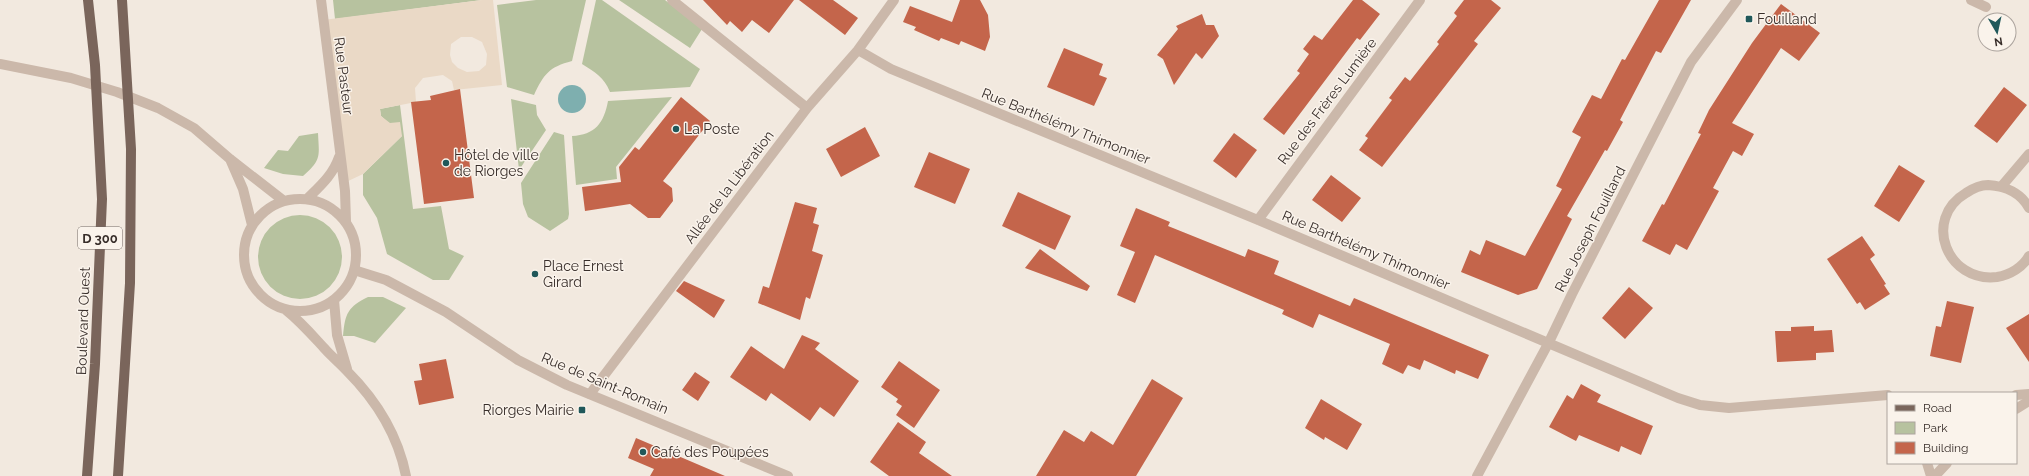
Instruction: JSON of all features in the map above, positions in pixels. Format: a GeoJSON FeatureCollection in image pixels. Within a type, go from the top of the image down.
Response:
{"type":"FeatureCollection","features":[{"type":"Feature","properties":{"kind":"main road","name":"Boulevard Ouest"},"geometry":{"type":"LineString","coordinates":[[88,0],[95,65],[102,199],[96,364],[88,476]]}},
{"type":"Feature","properties":{"kind":"main road","name":"D 300"},"geometry":{"type":"LineString","coordinates":[[118,476],[130,283],[131,149],[122,0]]}},
{"type":"Feature","properties":{"kind":"street","name":"Rue Pasteur"},"geometry":{"type":"LineString","coordinates":[[321,0],[340,155],[346,222]]}},
{"type":"Feature","properties":{"kind":"street"},"geometry":{"type":"LineString","coordinates":[[672,0],[807,108]]}},
{"type":"Feature","properties":{"kind":"street","name":"Allée de la Libération"},"geometry":{"type":"LineString","coordinates":[[590,394],[807,108],[858,50],[894,0]]}},
{"type":"Feature","properties":{"kind":"street","name":"Rue des Frères Lumière"},"geometry":{"type":"LineString","coordinates":[[1258,220],[1420,0]]}},
{"type":"Feature","properties":{"kind":"street","name":"Rue Joseph Fouilland"},"geometry":{"type":"LineString","coordinates":[[1477,476],[1549,342],[1572,294],[1692,62],[1737,0]]}},
{"type":"Feature","properties":{"kind":"street"},"geometry":{"type":"LineString","coordinates":[[1971,0],[1986,7]]}},
{"type":"Feature","properties":{"kind":"street","name":"Rue Barthélémy Thimonnier"},"geometry":{"type":"LineString","coordinates":[[858,50],[891,68],[1549,342],[1678,398],[1700,405],[1729,408],[1887,395]]}},
{"type":"Feature","properties":{"kind":"street"},"geometry":{"type":"LineString","coordinates":[[0,64],[71,78],[117,92],[158,108],[194,128],[230,160],[284,201]]}},
{"type":"Feature","properties":{"kind":"street"},"geometry":{"type":"LineString","coordinates":[[2001,186],[2029,154]]}},
{"type":"Feature","properties":{"kind":"street"},"geometry":{"type":"LineString","coordinates":[[307,199],[328,178],[335,168],[340,155]]}},
{"type":"Feature","properties":{"kind":"street"},"geometry":{"type":"LineString","coordinates":[[230,160],[243,189],[252,225]]}},
{"type":"Feature","properties":{"kind":"street"},"geometry":{"type":"LineString","coordinates":[[2029,208],[2015,192],[2001,186],[1986,185],[1972,189],[1958,197],[1948,210],[1944,224],[1944,240],[1949,255],[1959,267],[1973,275],[1988,278],[2004,276],[2017,269],[2029,256]]}},
{"type":"Feature","properties":{"kind":"street"},"geometry":{"type":"LineString","coordinates":[[307,199],[329,206],[346,222],[356,245],[354,270],[349,283],[334,300],[325,305],[305,311],[285,309],[275,305],[258,293],[248,275],[245,265],[244,250],[252,225],[272,206],[284,201],[307,199]]}},
{"type":"Feature","properties":{"kind":"street","name":"Rue de Saint-Romain"},"geometry":{"type":"LineString","coordinates":[[354,270],[386,280],[446,312],[518,360],[566,385],[788,476]]}},
{"type":"Feature","properties":{"kind":"street"},"geometry":{"type":"LineString","coordinates":[[334,300],[337,335],[348,371]]}},
{"type":"Feature","properties":{"kind":"street"},"geometry":{"type":"LineString","coordinates":[[285,309],[306,327],[325,350],[348,371],[379,410],[391,429],[400,450],[406,476]]}},
{"type":"Feature","properties":{"kind":"street"},"geometry":{"type":"LineString","coordinates":[[2017,395],[2029,394]]}},
{"type":"Feature","properties":{"kind":"street"},"geometry":{"type":"LineString","coordinates":[[1877,395],[1887,400]]}},
{"type":"Feature","properties":{"kind":"street"},"geometry":{"type":"LineString","coordinates":[[2017,408],[2029,401]]}},
{"type":"Feature","properties":{"kind":"street"},"geometry":{"type":"LineString","coordinates":[[1927,464],[1931,476]]}},
{"type":"Feature","properties":{"kind":"street"},"geometry":{"type":"LineString","coordinates":[[1935,476],[1946,464]]}},
{"type":"Feature","properties":{"kind":"green space"},"geometry":{"type":"Polygon","coordinates":[[[333,0],[482,0],[335,19],[333,0]]]}},
{"type":"Feature","properties":{"kind":"green space"},"geometry":{"type":"Polygon","coordinates":[[[536,0],[586,0],[572,61],[564,63],[548,72],[534,95],[507,87],[497,5],[536,0]]]}},
{"type":"Feature","properties":{"kind":"green space"},"geometry":{"type":"Polygon","coordinates":[[[596,0],[602,0],[700,69],[690,87],[610,92],[605,82],[595,72],[582,64],[596,0]]]}},
{"type":"Feature","properties":{"kind":"green space"},"geometry":{"type":"Polygon","coordinates":[[[619,0],[665,0],[702,29],[690,48],[619,0]]]}},
{"type":"Feature","properties":{"kind":"green space"},"geometry":{"type":"Polygon","coordinates":[[[672,97],[616,167],[617,179],[576,185],[572,136],[587,133],[597,126],[604,116],[608,101],[672,97]]]}},
{"type":"Feature","properties":{"kind":"green space"},"geometry":{"type":"Polygon","coordinates":[[[511,99],[536,105],[537,115],[546,130],[519,170],[511,99]]]}},
{"type":"Feature","properties":{"kind":"green space"},"geometry":{"type":"Polygon","coordinates":[[[400,105],[413,209],[441,206],[449,249],[464,256],[449,280],[433,280],[387,254],[377,218],[363,195],[363,174],[402,136],[381,116],[380,109],[400,105]]]}},
{"type":"Feature","properties":{"kind":"green space"},"geometry":{"type":"Polygon","coordinates":[[[554,132],[564,135],[569,214],[568,219],[550,231],[528,217],[523,204],[521,183],[554,132]]]}},
{"type":"Feature","properties":{"kind":"green space"},"geometry":{"type":"Polygon","coordinates":[[[318,133],[318,157],[314,166],[303,176],[283,174],[264,168],[278,150],[288,151],[299,136],[318,133]]]}},
{"type":"Feature","properties":{"kind":"green space"},"geometry":{"type":"Polygon","coordinates":[[[292,215],[308,215],[324,222],[335,233],[342,249],[342,265],[339,273],[330,287],[324,292],[308,299],[292,299],[276,292],[265,281],[258,265],[258,249],[265,233],[276,222],[292,215]]]}},
{"type":"Feature","properties":{"kind":"green space"},"geometry":{"type":"Polygon","coordinates":[[[368,297],[383,297],[406,308],[375,343],[354,336],[343,336],[345,322],[349,312],[356,304],[368,297]]]}},
{"type":"Feature","properties":{"kind":"shaded area"},"geometry":{"type":"Polygon","coordinates":[[[482,0],[493,0],[502,85],[454,90],[452,81],[443,75],[423,78],[415,88],[416,102],[380,109],[381,116],[390,123],[400,122],[402,136],[363,174],[344,183],[323,20],[482,0]],[[461,37],[451,44],[450,55],[452,62],[458,68],[467,72],[479,71],[486,65],[487,54],[482,42],[472,37],[461,37]]]}},
{"type":"Feature","properties":{"kind":"water"},"geometry":{"type":"Polygon","coordinates":[[[572,85],[582,89],[586,99],[582,109],[572,113],[562,109],[558,99],[562,89],[572,85]]]}},
{"type":"Feature","properties":{"kind":"building"},"geometry":{"type":"Polygon","coordinates":[[[703,0],[794,0],[769,33],[752,20],[742,32],[730,21],[727,25],[703,0]]]}},
{"type":"Feature","properties":{"kind":"building"},"geometry":{"type":"Polygon","coordinates":[[[799,0],[833,0],[858,18],[845,35],[799,0]]]}},
{"type":"Feature","properties":{"kind":"building"},"geometry":{"type":"Polygon","coordinates":[[[960,0],[980,0],[988,15],[990,37],[985,51],[961,41],[959,45],[941,38],[939,41],[914,30],[916,27],[903,22],[910,6],[952,22],[960,0]]]}},
{"type":"Feature","properties":{"kind":"building"},"geometry":{"type":"Polygon","coordinates":[[[1353,0],[1362,0],[1380,14],[1360,40],[1357,38],[1284,135],[1263,119],[1300,73],[1297,71],[1309,54],[1303,49],[1314,35],[1322,40],[1353,0]]]}},
{"type":"Feature","properties":{"kind":"building"},"geometry":{"type":"Polygon","coordinates":[[[1464,0],[1491,0],[1501,8],[1474,41],[1478,44],[1382,167],[1359,150],[1368,138],[1365,136],[1392,100],[1389,98],[1405,77],[1410,81],[1439,44],[1437,42],[1457,16],[1454,13],[1464,0]]]}},
{"type":"Feature","properties":{"kind":"building"},"geometry":{"type":"Polygon","coordinates":[[[1659,0],[1691,0],[1661,53],[1656,51],[1620,120],[1623,122],[1567,216],[1572,219],[1537,289],[1518,295],[1461,272],[1470,250],[1480,255],[1486,240],[1525,256],[1562,189],[1556,186],[1581,137],[1572,132],[1592,95],[1601,99],[1622,59],[1625,60],[1659,0]]]}},
{"type":"Feature","properties":{"kind":"building"},"geometry":{"type":"Polygon","coordinates":[[[1781,4],[1820,33],[1799,61],[1781,48],[1732,123],[1754,134],[1742,156],[1733,151],[1713,188],[1719,191],[1687,250],[1676,244],[1670,255],[1642,241],[1662,204],[1664,205],[1701,134],[1698,133],[1709,110],[1752,43],[1781,4]]]}},
{"type":"Feature","properties":{"kind":"building"},"geometry":{"type":"Polygon","coordinates":[[[1202,14],[1206,25],[1214,25],[1219,36],[1202,59],[1196,53],[1174,85],[1163,59],[1157,55],[1178,29],[1176,26],[1202,14]]]}},
{"type":"Feature","properties":{"kind":"building"},"geometry":{"type":"Polygon","coordinates":[[[1064,48],[1103,64],[1099,75],[1107,78],[1094,106],[1047,87],[1064,48]]]}},
{"type":"Feature","properties":{"kind":"building"},"geometry":{"type":"Polygon","coordinates":[[[2004,87],[2027,105],[1997,143],[1974,126],[2004,87]]]}},
{"type":"Feature","properties":{"kind":"building"},"geometry":{"type":"Polygon","coordinates":[[[460,89],[474,198],[424,204],[411,102],[431,100],[430,96],[460,89]]]}},
{"type":"Feature","properties":{"kind":"building"},"geometry":{"type":"Polygon","coordinates":[[[681,97],[710,121],[663,181],[672,188],[673,201],[660,218],[648,218],[630,204],[585,211],[582,187],[621,182],[619,167],[635,147],[639,150],[681,97]]]}},
{"type":"Feature","properties":{"kind":"building"},"geometry":{"type":"Polygon","coordinates":[[[865,127],[880,156],[841,177],[826,149],[865,127]]]}},
{"type":"Feature","properties":{"kind":"building"},"geometry":{"type":"Polygon","coordinates":[[[1234,133],[1257,150],[1236,178],[1213,161],[1234,133]]]}},
{"type":"Feature","properties":{"kind":"building"},"geometry":{"type":"Polygon","coordinates":[[[929,152],[970,169],[955,204],[914,187],[929,152]]]}},
{"type":"Feature","properties":{"kind":"building"},"geometry":{"type":"Polygon","coordinates":[[[1899,165],[1925,181],[1899,222],[1874,206],[1899,165]]]}},
{"type":"Feature","properties":{"kind":"building"},"geometry":{"type":"Polygon","coordinates":[[[1331,175],[1361,198],[1342,222],[1312,200],[1331,175]]]}},
{"type":"Feature","properties":{"kind":"building"},"geometry":{"type":"Polygon","coordinates":[[[1018,192],[1071,216],[1055,250],[1002,226],[1018,192]]]}},
{"type":"Feature","properties":{"kind":"building"},"geometry":{"type":"Polygon","coordinates":[[[795,202],[817,208],[813,223],[819,225],[812,251],[823,255],[810,299],[806,297],[800,320],[758,303],[763,286],[769,288],[795,202]]]}},
{"type":"Feature","properties":{"kind":"building"},"geometry":{"type":"Polygon","coordinates":[[[1136,208],[1170,222],[1168,226],[1245,257],[1248,249],[1279,261],[1274,274],[1350,306],[1354,298],[1489,355],[1478,379],[1456,370],[1455,374],[1424,360],[1420,370],[1408,365],[1403,374],[1382,364],[1390,344],[1319,314],[1313,328],[1282,314],[1284,310],[1155,255],[1135,303],[1117,295],[1135,252],[1120,246],[1136,208]]]}},
{"type":"Feature","properties":{"kind":"building"},"geometry":{"type":"Polygon","coordinates":[[[1862,236],[1875,255],[1870,259],[1886,284],[1884,285],[1890,294],[1865,310],[1860,302],[1857,304],[1827,259],[1862,236]]]}},
{"type":"Feature","properties":{"kind":"building"},"geometry":{"type":"Polygon","coordinates":[[[1040,249],[1090,286],[1087,291],[1025,268],[1040,249]]]}},
{"type":"Feature","properties":{"kind":"building"},"geometry":{"type":"Polygon","coordinates":[[[684,281],[725,300],[714,318],[676,291],[684,281]]]}},
{"type":"Feature","properties":{"kind":"building"},"geometry":{"type":"Polygon","coordinates":[[[1629,287],[1653,308],[1625,339],[1602,318],[1629,287]]]}},
{"type":"Feature","properties":{"kind":"building"},"geometry":{"type":"Polygon","coordinates":[[[1947,301],[1974,307],[1961,363],[1930,356],[1936,326],[1941,327],[1947,301]]]}},
{"type":"Feature","properties":{"kind":"building"},"geometry":{"type":"Polygon","coordinates":[[[2029,314],[2029,362],[2006,328],[2029,314]]]}},
{"type":"Feature","properties":{"kind":"building"},"geometry":{"type":"Polygon","coordinates":[[[1814,326],[1814,331],[1832,330],[1834,352],[1816,353],[1816,360],[1777,362],[1775,331],[1791,331],[1791,327],[1814,326]]]}},
{"type":"Feature","properties":{"kind":"building"},"geometry":{"type":"Polygon","coordinates":[[[802,335],[820,343],[815,349],[859,381],[834,417],[820,407],[810,421],[771,393],[766,401],[730,377],[751,346],[784,369],[802,335]]]}},
{"type":"Feature","properties":{"kind":"building"},"geometry":{"type":"Polygon","coordinates":[[[446,359],[454,398],[419,405],[414,381],[422,380],[419,364],[446,359]]]}},
{"type":"Feature","properties":{"kind":"building"},"geometry":{"type":"Polygon","coordinates":[[[899,361],[940,390],[914,428],[896,415],[902,406],[896,402],[898,399],[881,387],[899,361]]]}},
{"type":"Feature","properties":{"kind":"building"},"geometry":{"type":"Polygon","coordinates":[[[695,372],[710,382],[698,401],[682,390],[695,372]]]}},
{"type":"Feature","properties":{"kind":"building"},"geometry":{"type":"Polygon","coordinates":[[[1152,379],[1183,398],[1136,476],[1036,476],[1064,430],[1084,442],[1091,431],[1113,445],[1152,379]]]}},
{"type":"Feature","properties":{"kind":"building"},"geometry":{"type":"Polygon","coordinates":[[[1581,384],[1601,395],[1597,402],[1653,426],[1641,455],[1621,446],[1619,452],[1579,435],[1576,441],[1549,427],[1567,395],[1573,399],[1581,384]]]}},
{"type":"Feature","properties":{"kind":"building"},"geometry":{"type":"Polygon","coordinates":[[[1321,399],[1362,424],[1347,450],[1325,437],[1324,440],[1305,428],[1321,399]]]}},
{"type":"Feature","properties":{"kind":"building"},"geometry":{"type":"Polygon","coordinates":[[[898,422],[926,442],[919,453],[952,476],[889,476],[870,462],[898,422]]]}},
{"type":"Feature","properties":{"kind":"building"},"geometry":{"type":"Polygon","coordinates":[[[636,438],[725,476],[650,476],[654,469],[628,458],[636,438]]]}},
{"type":"Feature","properties":{"kind":"place","name":"Fouilland"},"geometry":{"type":"Point","coordinates":[1749,19]}},
{"type":"Feature","properties":{"kind":"place","name":"La Poste"},"geometry":{"type":"Point","coordinates":[676,129]}},
{"type":"Feature","properties":{"kind":"place","name":"Hôtel de ville de Riorges"},"geometry":{"type":"Point","coordinates":[446,163]}},
{"type":"Feature","properties":{"kind":"place","name":"Place Ernest Girard"},"geometry":{"type":"Point","coordinates":[535,274]}},
{"type":"Feature","properties":{"kind":"place","name":"Riorges Mairie"},"geometry":{"type":"Point","coordinates":[582,410]}},
{"type":"Feature","properties":{"kind":"place","name":"Café des Poupées"},"geometry":{"type":"Point","coordinates":[643,452]}}]}
